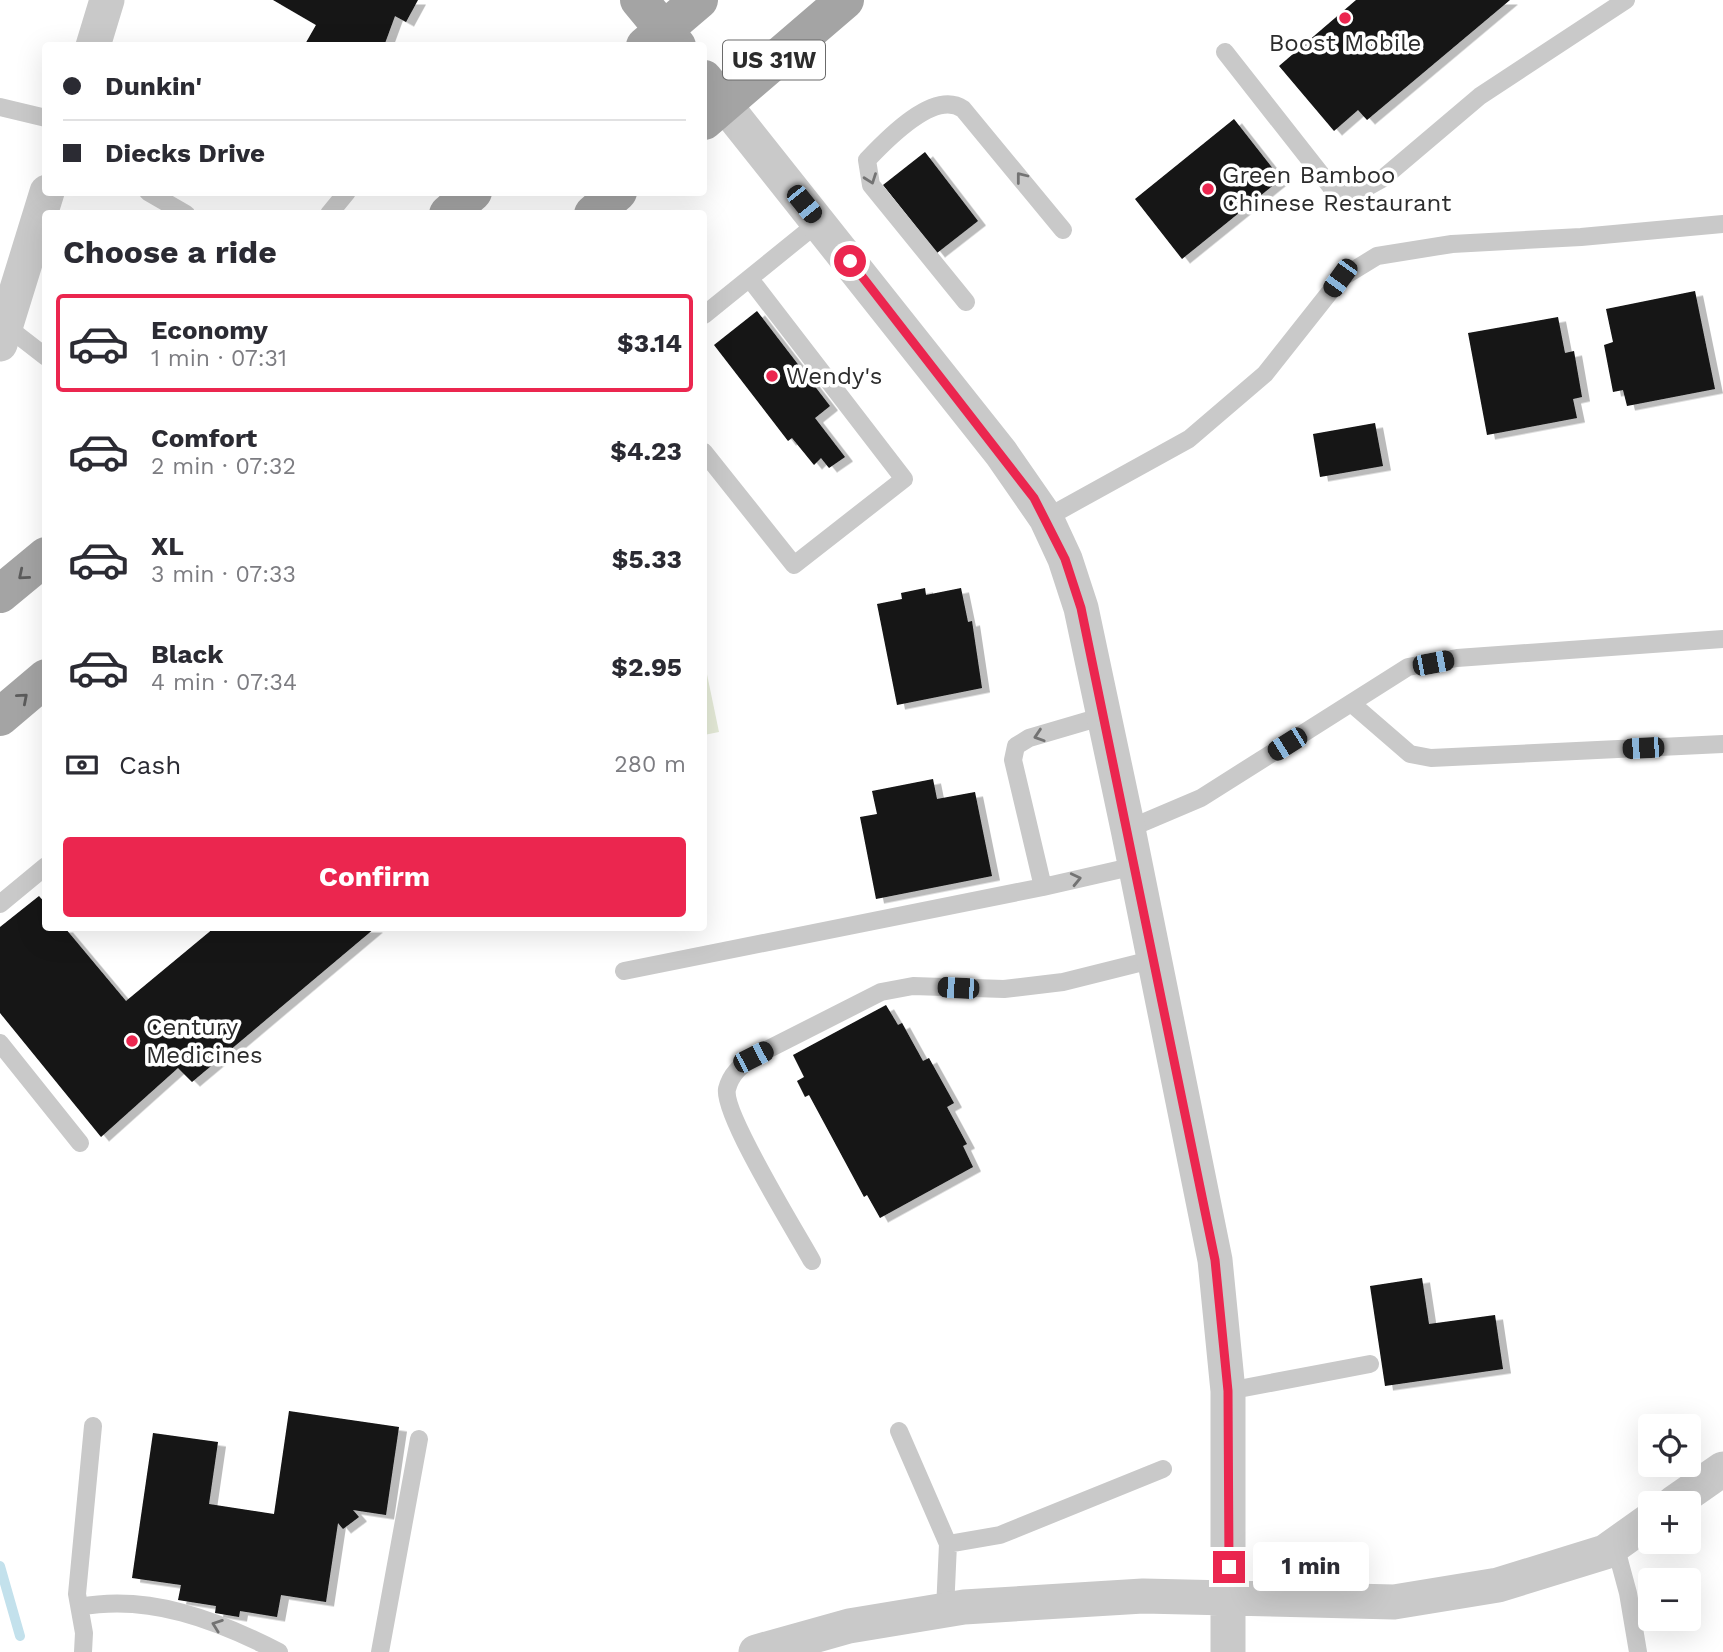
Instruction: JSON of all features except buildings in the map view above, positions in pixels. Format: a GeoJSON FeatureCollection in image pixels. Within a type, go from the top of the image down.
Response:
{"type":"FeatureCollection","features":[{"type":"Feature","properties":{"kind":"main road"},"geometry":{"type":"LineString","coordinates":[[639,0],[662,40],[699,0]]}},
{"type":"Feature","properties":{"kind":"main road","name":"US 31W"},"geometry":{"type":"LineString","coordinates":[[710,101],[845,0]]}},
{"type":"Feature","properties":{"kind":"main road"},"geometry":{"type":"LineString","coordinates":[[453,210],[468,196]]}},
{"type":"Feature","properties":{"kind":"main road"},"geometry":{"type":"LineString","coordinates":[[598,210],[613,196]]}},
{"type":"Feature","properties":{"kind":"main road"},"geometry":{"type":"LineString","coordinates":[[0,594],[42,559]]}},
{"type":"Feature","properties":{"kind":"main road"},"geometry":{"type":"LineString","coordinates":[[0,717],[42,681]]}},
{"type":"Feature","properties":{"kind":"street"},"geometry":{"type":"LineString","coordinates":[[94,42],[107,0]]}},
{"type":"Feature","properties":{"kind":"street"},"geometry":{"type":"LineString","coordinates":[[710,101],[819,222],[1001,453],[1046,518],[1065,559],[1081,608],[1215,1260],[1228,1391],[1228,1652]]}},
{"type":"Feature","properties":{"kind":"street"},"geometry":{"type":"LineString","coordinates":[[3,335],[9,285],[45,196]]}},
{"type":"Feature","properties":{"kind":"street"},"geometry":{"type":"LineString","coordinates":[[1691,1491],[1723,1469]]}},
{"type":"Feature","properties":{"kind":"street"},"geometry":{"type":"LineString","coordinates":[[756,1652],[849,1626],[945,1610],[1143,1596],[1394,1602],[1498,1585],[1605,1552],[1638,1529]]}},
{"type":"Feature","properties":{"kind":"lane"},"geometry":{"type":"LineString","coordinates":[[1225,52],[1335,192],[1355,194],[1382,178],[1480,96],[1626,0]]}},
{"type":"Feature","properties":{"kind":"lane"},"geometry":{"type":"LineString","coordinates":[[966,302],[885,204],[869,178],[867,160],[910,121],[933,106],[946,103],[963,108],[1063,230]]}},
{"type":"Feature","properties":{"kind":"lane"},"geometry":{"type":"LineString","coordinates":[[0,107],[42,117]]}},
{"type":"Feature","properties":{"kind":"lane"},"geometry":{"type":"LineString","coordinates":[[155,196],[179,210]]}},
{"type":"Feature","properties":{"kind":"lane"},"geometry":{"type":"LineString","coordinates":[[332,210],[343,196]]}},
{"type":"Feature","properties":{"kind":"lane"},"geometry":{"type":"LineString","coordinates":[[707,313],[819,222]]}},
{"type":"Feature","properties":{"kind":"lane"},"geometry":{"type":"LineString","coordinates":[[1046,518],[1189,439],[1265,374],[1340,278],[1377,256],[1452,244],[1581,237],[1723,224]]}},
{"type":"Feature","properties":{"kind":"lane"},"geometry":{"type":"LineString","coordinates":[[707,456],[794,565],[904,479],[750,279]]}},
{"type":"Feature","properties":{"kind":"lane"},"geometry":{"type":"LineString","coordinates":[[3,335],[42,355]]}},
{"type":"Feature","properties":{"kind":"lane"},"geometry":{"type":"LineString","coordinates":[[1128,829],[1201,798],[1408,667],[1457,658],[1723,639]]}},
{"type":"Feature","properties":{"kind":"lane"},"geometry":{"type":"LineString","coordinates":[[1351,704],[1410,754],[1431,758],[1723,744]]}},
{"type":"Feature","properties":{"kind":"lane"},"geometry":{"type":"LineString","coordinates":[[1043,887],[1013,760],[1016,746],[1029,738],[1104,716]]}},
{"type":"Feature","properties":{"kind":"lane"},"geometry":{"type":"LineString","coordinates":[[625,971],[1135,866]]}},
{"type":"Feature","properties":{"kind":"lane"},"geometry":{"type":"LineString","coordinates":[[0,904],[42,869]]}},
{"type":"Feature","properties":{"kind":"lane"},"geometry":{"type":"LineString","coordinates":[[812,1261],[734,1121],[726,1091],[734,1071],[753,1057],[881,992],[913,986],[1016,988],[1063,982],[1155,959]]}},
{"type":"Feature","properties":{"kind":"lane"},"geometry":{"type":"LineString","coordinates":[[0,1043],[80,1143]]}},
{"type":"Feature","properties":{"kind":"lane"},"geometry":{"type":"LineString","coordinates":[[1228,1391],[1370,1364]]}},
{"type":"Feature","properties":{"kind":"lane"},"geometry":{"type":"LineString","coordinates":[[83,1652],[84,1633],[77,1594],[93,1426]]}},
{"type":"Feature","properties":{"kind":"lane"},"geometry":{"type":"LineString","coordinates":[[899,1431],[948,1544],[945,1610]]}},
{"type":"Feature","properties":{"kind":"lane"},"geometry":{"type":"LineString","coordinates":[[380,1652],[419,1439]]}},
{"type":"Feature","properties":{"kind":"lane"},"geometry":{"type":"LineString","coordinates":[[948,1544],[1000,1535],[1163,1469]]}},
{"type":"Feature","properties":{"kind":"lane"},"geometry":{"type":"LineString","coordinates":[[1615,1545],[1628,1593],[1639,1652]]}},
{"type":"Feature","properties":{"kind":"lane"},"geometry":{"type":"LineString","coordinates":[[80,1607],[110,1601],[135,1602],[180,1612],[279,1652]]}},
{"type":"Feature","properties":{"kind":"green space"},"geometry":{"type":"Polygon","coordinates":[[[707,674],[719,732],[707,734],[707,674]]]}},
{"type":"Feature","properties":{"kind":"waterway"},"geometry":{"type":"LineString","coordinates":[[0,1566],[20,1636]]}},
{"type":"Feature","properties":{"kind":"place","name":"Boost Mobile"},"geometry":{"type":"Point","coordinates":[1345,18]}},
{"type":"Feature","properties":{"kind":"place","name":"Green Bamboo Chinese Restaurant"},"geometry":{"type":"Point","coordinates":[1208,189]}},
{"type":"Feature","properties":{"kind":"place","name":"Wendy's"},"geometry":{"type":"Point","coordinates":[772,376]}},
{"type":"Feature","properties":{"kind":"place","name":"Century Medicines"},"geometry":{"type":"Point","coordinates":[132,1041]}},
{"type":"Feature","properties":{"kind":"route"},"geometry":{"type":"LineString","coordinates":[[850,261],[1034,498],[1065,559],[1081,608],[1215,1260],[1223,1319],[1228,1391],[1229,1567]]}}]}
